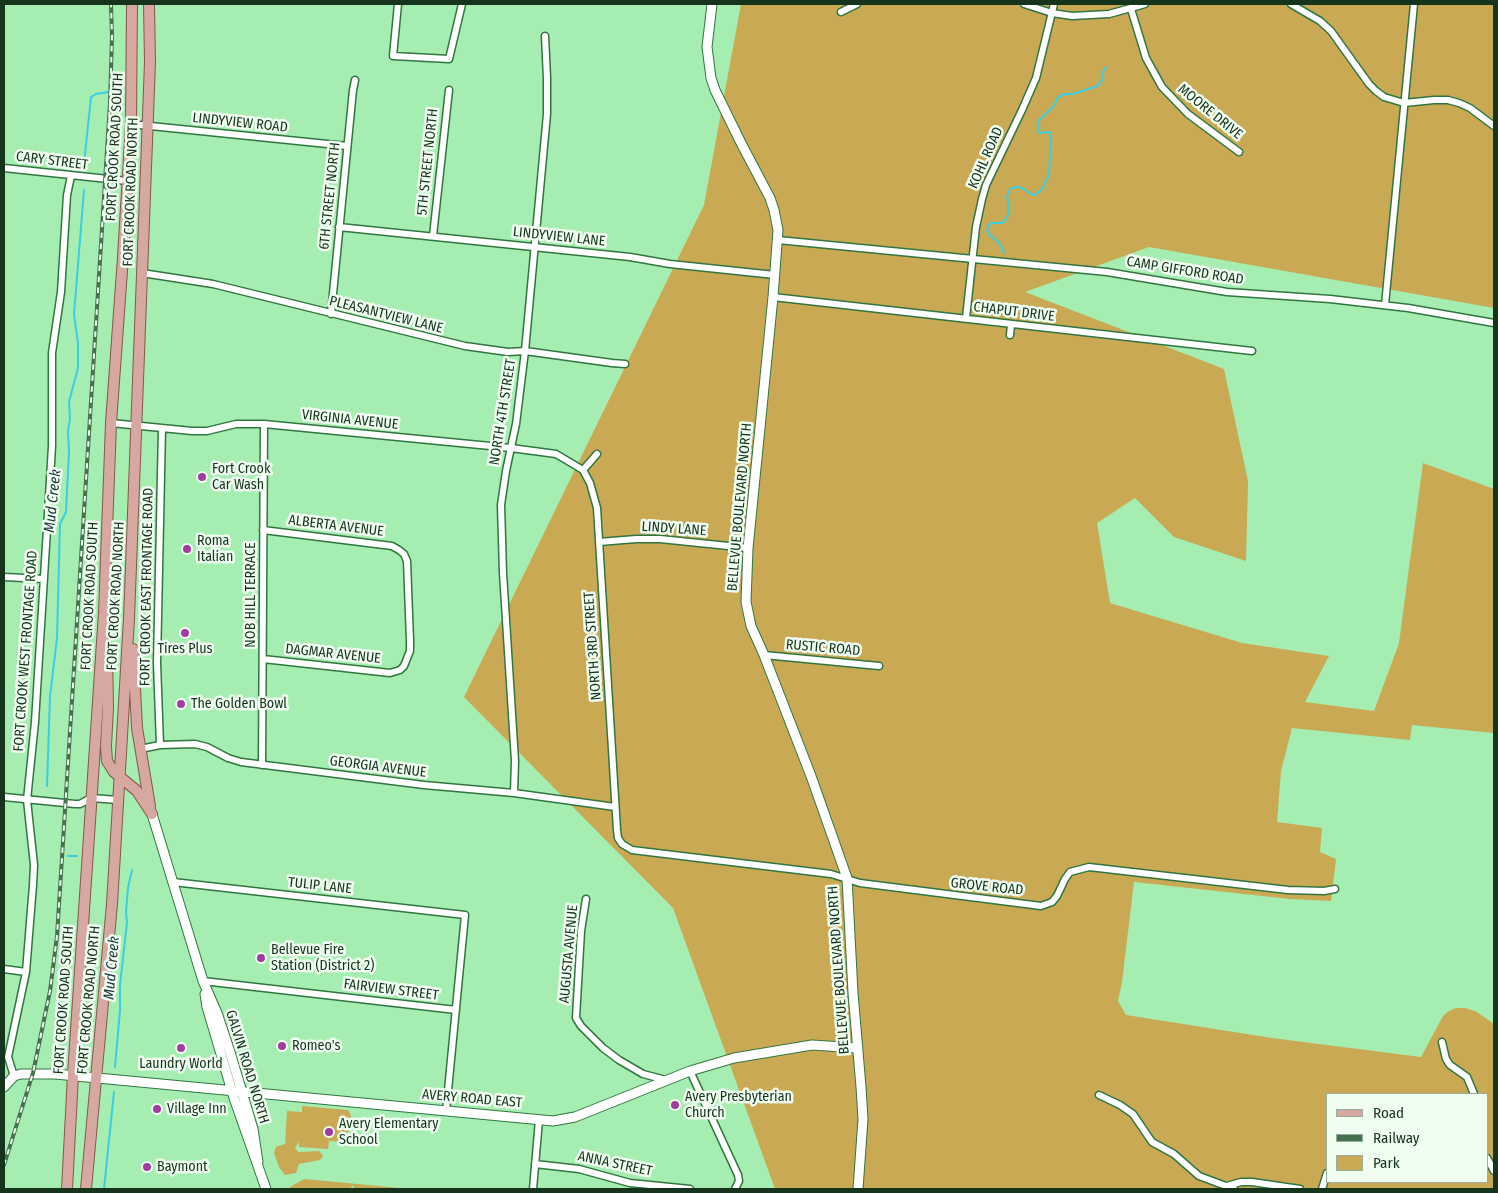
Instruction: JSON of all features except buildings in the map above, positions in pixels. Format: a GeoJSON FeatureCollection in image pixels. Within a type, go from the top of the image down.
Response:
{"type":"FeatureCollection","features":[{"type":"Feature","properties":{"kind":"main road","name":"FORT CROOK ROAD SOUTH"},"geometry":{"type":"LineString","coordinates":[[67,1189],[104,612],[111,423],[128,182],[131,124],[132,4]]}},
{"type":"Feature","properties":{"kind":"main road","name":"FORT CROOK ROAD NORTH"},"geometry":{"type":"LineString","coordinates":[[86,1189],[112,904],[130,602],[148,126],[149,4]]}},
{"type":"Feature","properties":{"kind":"main road","name":"BELLEVUE BOULEVARD NORTH"},"geometry":{"type":"LineString","coordinates":[[712,4],[707,47],[711,78],[741,143],[770,198],[776,220],[778,240],[748,548],[746,602],[751,626],[811,776],[847,878],[863,1119],[858,1189]]}},
{"type":"Feature","properties":{"kind":"main road"},"geometry":{"type":"LineString","coordinates":[[130,602],[135,700],[140,748],[152,814]]}},
{"type":"Feature","properties":{"kind":"main road"},"geometry":{"type":"LineString","coordinates":[[104,612],[108,655],[106,754],[110,767],[136,791],[152,814]]}},
{"type":"Feature","properties":{"kind":"main road","name":"GALVIN ROAD NORTH"},"geometry":{"type":"LineString","coordinates":[[152,814],[203,981],[208,1007],[232,1090],[248,1141],[258,1162]]}},
{"type":"Feature","properties":{"kind":"main road","name":"GALVIN ROAD NORTH"},"geometry":{"type":"LineString","coordinates":[[203,981],[217,1013],[253,1129],[258,1162],[266,1189]]}},
{"type":"Feature","properties":{"kind":"main road","name":"AVERY ROAD EAST"},"geometry":{"type":"LineString","coordinates":[[14,1076],[33,1073],[73,1075],[553,1120],[575,1117],[690,1071],[734,1058],[796,1047],[829,1045],[858,1048]]}},
{"type":"Feature","properties":{"kind":"main road"},"geometry":{"type":"LineString","coordinates":[[4,1088],[14,1076]]}},
{"type":"Feature","properties":{"kind":"street"},"geometry":{"type":"LineString","coordinates":[[398,4],[393,56],[449,59],[462,4]]}},
{"type":"Feature","properties":{"kind":"street"},"geometry":{"type":"LineString","coordinates":[[841,12],[857,4]]}},
{"type":"Feature","properties":{"kind":"street"},"geometry":{"type":"LineString","coordinates":[[1024,4],[1052,13],[1072,16],[1091,16],[1131,9],[1146,4]]}},
{"type":"Feature","properties":{"kind":"street","name":"KOHL ROAD"},"geometry":{"type":"LineString","coordinates":[[966,318],[978,214],[986,185],[1030,93],[1041,61],[1054,4]]}},
{"type":"Feature","properties":{"kind":"street"},"geometry":{"type":"LineString","coordinates":[[1291,4],[1320,20],[1376,91],[1384,97],[1404,103],[1448,100],[1470,108],[1494,126]]}},
{"type":"Feature","properties":{"kind":"street"},"geometry":{"type":"LineString","coordinates":[[1385,305],[1414,4]]}},
{"type":"Feature","properties":{"kind":"street","name":"MOORE DRIVE"},"geometry":{"type":"LineString","coordinates":[[1131,9],[1146,58],[1162,87],[1188,114],[1240,152]]}},
{"type":"Feature","properties":{"kind":"street","name":"NORTH 4TH STREET"},"geometry":{"type":"LineString","coordinates":[[514,793],[515,760],[503,573],[501,505],[510,448],[516,424],[525,351],[547,114],[548,78],[545,36]]}},
{"type":"Feature","properties":{"kind":"street","name":"6TH STREET NORTH"},"geometry":{"type":"LineString","coordinates":[[331,314],[352,90],[355,80]]}},
{"type":"Feature","properties":{"kind":"street","name":"5TH STREET NORTH"},"geometry":{"type":"LineString","coordinates":[[433,236],[448,90]]}},
{"type":"Feature","properties":{"kind":"street","name":"LINDYVIEW ROAD"},"geometry":{"type":"LineString","coordinates":[[131,124],[347,146]]}},
{"type":"Feature","properties":{"kind":"street","name":"CARY STREET"},"geometry":{"type":"LineString","coordinates":[[4,168],[128,182]]}},
{"type":"Feature","properties":{"kind":"street","name":"FORT CROOK WEST FRONTAGE ROAD"},"geometry":{"type":"LineString","coordinates":[[14,1076],[8,1057],[26,972],[34,872],[27,800],[36,722],[52,444],[52,353],[61,292],[67,195],[71,176]]}},
{"type":"Feature","properties":{"kind":"street","name":"LINDYVIEW LANE"},"geometry":{"type":"LineString","coordinates":[[339,227],[630,257],[670,264],[775,275]]}},
{"type":"Feature","properties":{"kind":"street","name":"CAMP GIFFORD ROAD"},"geometry":{"type":"LineString","coordinates":[[778,240],[1128,275],[1227,292],[1385,305],[1494,323]]}},
{"type":"Feature","properties":{"kind":"street","name":"PLEASANTVIEW LANE"},"geometry":{"type":"LineString","coordinates":[[142,274],[214,284],[465,346],[508,352],[525,351],[625,364]]}},
{"type":"Feature","properties":{"kind":"street","name":"CHAPUT DRIVE"},"geometry":{"type":"LineString","coordinates":[[773,297],[1252,351]]}},
{"type":"Feature","properties":{"kind":"street"},"geometry":{"type":"LineString","coordinates":[[1010,335],[1011,325]]}},
{"type":"Feature","properties":{"kind":"street","name":"VIRGINIA AVENUE"},"geometry":{"type":"LineString","coordinates":[[111,423],[200,431],[236,424],[264,424],[510,448],[556,454],[583,470]]}},
{"type":"Feature","properties":{"kind":"street","name":"NOB HILL TERRACE"},"geometry":{"type":"LineString","coordinates":[[262,765],[264,424]]}},
{"type":"Feature","properties":{"kind":"street","name":"FORT CROOK EAST FRONTAGE ROAD"},"geometry":{"type":"LineString","coordinates":[[160,746],[157,661],[162,428]]}},
{"type":"Feature","properties":{"kind":"street"},"geometry":{"type":"LineString","coordinates":[[583,470],[598,454]]}},
{"type":"Feature","properties":{"kind":"street","name":"NORTH 3RD STREET"},"geometry":{"type":"LineString","coordinates":[[583,470],[594,494],[597,508],[615,807],[618,838],[622,844]]}},
{"type":"Feature","properties":{"kind":"street","name":"ALBERTA AVENUE"},"geometry":{"type":"LineString","coordinates":[[263,530],[392,546],[404,554],[407,561],[410,651],[407,660],[400,670]]}},
{"type":"Feature","properties":{"kind":"street","name":"LINDY LANE"},"geometry":{"type":"LineString","coordinates":[[599,542],[660,539],[748,548]]}},
{"type":"Feature","properties":{"kind":"street"},"geometry":{"type":"LineString","coordinates":[[4,577],[44,579]]}},
{"type":"Feature","properties":{"kind":"street","name":"RUSTIC ROAD"},"geometry":{"type":"LineString","coordinates":[[764,655],[878,666]]}},
{"type":"Feature","properties":{"kind":"street","name":"DAGMAR AVENUE"},"geometry":{"type":"LineString","coordinates":[[263,659],[376,672],[390,673],[400,670]]}},
{"type":"Feature","properties":{"kind":"street","name":"GEORGIA AVENUE"},"geometry":{"type":"LineString","coordinates":[[140,748],[197,744],[238,761],[262,765],[424,786],[514,793],[615,807]]}},
{"type":"Feature","properties":{"kind":"street"},"geometry":{"type":"LineString","coordinates":[[4,797],[75,804],[80,804],[91,798],[118,800]]}},
{"type":"Feature","properties":{"kind":"street","name":"GROVE ROAD"},"geometry":{"type":"LineString","coordinates":[[622,844],[632,850],[831,874],[860,884],[1041,906],[1052,902],[1070,872],[1089,867],[1288,890],[1324,891],[1335,889]]}},
{"type":"Feature","properties":{"kind":"street","name":"TULIP LANE"},"geometry":{"type":"LineString","coordinates":[[173,882],[465,915],[456,1010]]}},
{"type":"Feature","properties":{"kind":"street","name":"AUGUSTA AVENUE"},"geometry":{"type":"LineString","coordinates":[[586,899],[580,940],[576,1018],[597,1043],[619,1060],[643,1074],[667,1081]]}},
{"type":"Feature","properties":{"kind":"street"},"geometry":{"type":"LineString","coordinates":[[4,969],[26,972]]}},
{"type":"Feature","properties":{"kind":"street","name":"FAIRVIEW STREET"},"geometry":{"type":"LineString","coordinates":[[203,981],[456,1010]]}},
{"type":"Feature","properties":{"kind":"street"},"geometry":{"type":"LineString","coordinates":[[446,1111],[456,1010]]}},
{"type":"Feature","properties":{"kind":"street"},"geometry":{"type":"LineString","coordinates":[[1442,1042],[1446,1059],[1450,1065],[1467,1077],[1474,1093]]}},
{"type":"Feature","properties":{"kind":"street"},"geometry":{"type":"LineString","coordinates":[[690,1071],[738,1175],[735,1189]]}},
{"type":"Feature","properties":{"kind":"street"},"geometry":{"type":"LineString","coordinates":[[1099,1095],[1120,1105],[1133,1114],[1152,1142],[1174,1154],[1199,1176],[1234,1189]]}},
{"type":"Feature","properties":{"kind":"street"},"geometry":{"type":"LineString","coordinates":[[533,1189],[539,1120]]}},
{"type":"Feature","properties":{"kind":"street"},"geometry":{"type":"LineString","coordinates":[[1488,1160],[1494,1171]]}},
{"type":"Feature","properties":{"kind":"street","name":"ANNA STREET"},"geometry":{"type":"LineString","coordinates":[[536,1164],[579,1169],[630,1183],[690,1189]]}},
{"type":"Feature","properties":{"kind":"street"},"geometry":{"type":"LineString","coordinates":[[1322,1189],[1326,1176]]}},
{"type":"Feature","properties":{"kind":"street"},"geometry":{"type":"LineString","coordinates":[[1226,1187],[1241,1182],[1252,1182],[1300,1189]]}},
{"type":"Feature","properties":{"kind":"green space"},"geometry":{"type":"Polygon","coordinates":[[[741,4],[1494,4],[1494,308],[1149,247],[1025,292],[1224,369],[1248,481],[1246,561],[1174,537],[1135,498],[1097,523],[1110,603],[1242,643],[1329,656],[1305,702],[1374,711],[1399,643],[1423,463],[1494,489],[1494,733],[1412,725],[1410,740],[1292,728],[1281,771],[1277,822],[1322,828],[1320,852],[1336,859],[1331,901],[1290,899],[1134,882],[1118,1001],[1126,1015],[1272,1038],[1421,1057],[1443,1016],[1449,1011],[1456,1008],[1466,1008],[1477,1012],[1494,1024],[1494,1189],[775,1189],[673,908],[464,697],[704,205],[741,4]]]}},
{"type":"Feature","properties":{"kind":"green space"},"geometry":{"type":"Polygon","coordinates":[[[302,1106],[348,1110],[351,1115],[349,1132],[347,1132],[346,1142],[329,1141],[328,1149],[299,1147],[299,1142],[295,1148],[298,1152],[319,1151],[323,1156],[320,1160],[299,1164],[296,1173],[285,1175],[279,1167],[274,1153],[276,1147],[285,1144],[287,1111],[302,1112],[302,1106]]]}},
{"type":"Feature","properties":{"kind":"green space"},"geometry":{"type":"Polygon","coordinates":[[[304,1179],[400,1189],[355,1189],[352,1185],[351,1189],[290,1189],[290,1187],[304,1179]]]}},
{"type":"Feature","properties":{"kind":"waterway"},"geometry":{"type":"LineString","coordinates":[[1004,253],[999,243],[989,234],[987,230],[989,225],[991,223],[1004,222],[1008,215],[1007,197],[1010,189],[1022,188],[1035,195],[1042,189],[1049,175],[1051,134],[1049,132],[1040,133],[1038,131],[1038,121],[1054,106],[1058,97],[1097,86],[1102,80],[1106,67]]}},
{"type":"Feature","properties":{"kind":"waterway","name":"Mud Creek"},"geometry":{"type":"LineString","coordinates":[[84,164],[91,97],[96,94],[115,91]]}},
{"type":"Feature","properties":{"kind":"waterway","name":"Mud Creek"},"geometry":{"type":"LineString","coordinates":[[47,786],[50,696],[57,638],[60,524],[66,512],[69,402],[78,368],[78,343],[74,314],[84,190]]}},
{"type":"Feature","properties":{"kind":"waterway","name":"Mud Creek"},"geometry":{"type":"LineString","coordinates":[[68,856],[77,856]]}},
{"type":"Feature","properties":{"kind":"waterway","name":"Mud Creek"},"geometry":{"type":"LineString","coordinates":[[115,1067],[128,888],[132,870]]}},
{"type":"Feature","properties":{"kind":"waterway","name":"Mud Creek"},"geometry":{"type":"LineString","coordinates":[[104,1189],[114,1092]]}},
{"type":"Feature","properties":{"kind":"railway"},"geometry":{"type":"LineString","coordinates":[[4,1165],[33,1073],[50,991],[57,936],[110,103],[111,4]]}},
{"type":"Feature","properties":{"kind":"place","name":"Fort Crook Car Wash"},"geometry":{"type":"Point","coordinates":[202,477]}},
{"type":"Feature","properties":{"kind":"place","name":"Roma Italian"},"geometry":{"type":"Point","coordinates":[187,549]}},
{"type":"Feature","properties":{"kind":"place","name":"Tires Plus"},"geometry":{"type":"Point","coordinates":[185,633]}},
{"type":"Feature","properties":{"kind":"place","name":"The Golden Bowl"},"geometry":{"type":"Point","coordinates":[181,704]}},
{"type":"Feature","properties":{"kind":"place","name":"Bellevue Fire Station (District 2)"},"geometry":{"type":"Point","coordinates":[261,958]}},
{"type":"Feature","properties":{"kind":"place","name":"Romeo's"},"geometry":{"type":"Point","coordinates":[282,1046]}},
{"type":"Feature","properties":{"kind":"place","name":"Laundry World"},"geometry":{"type":"Point","coordinates":[181,1048]}},
{"type":"Feature","properties":{"kind":"place","name":"Avery Presbyterian Church"},"geometry":{"type":"Point","coordinates":[675,1105]}},
{"type":"Feature","properties":{"kind":"place","name":"Village Inn"},"geometry":{"type":"Point","coordinates":[157,1109]}},
{"type":"Feature","properties":{"kind":"place","name":"Avery Elementary School"},"geometry":{"type":"Point","coordinates":[329,1132]}},
{"type":"Feature","properties":{"kind":"place","name":"Baymont"},"geometry":{"type":"Point","coordinates":[147,1167]}}]}
